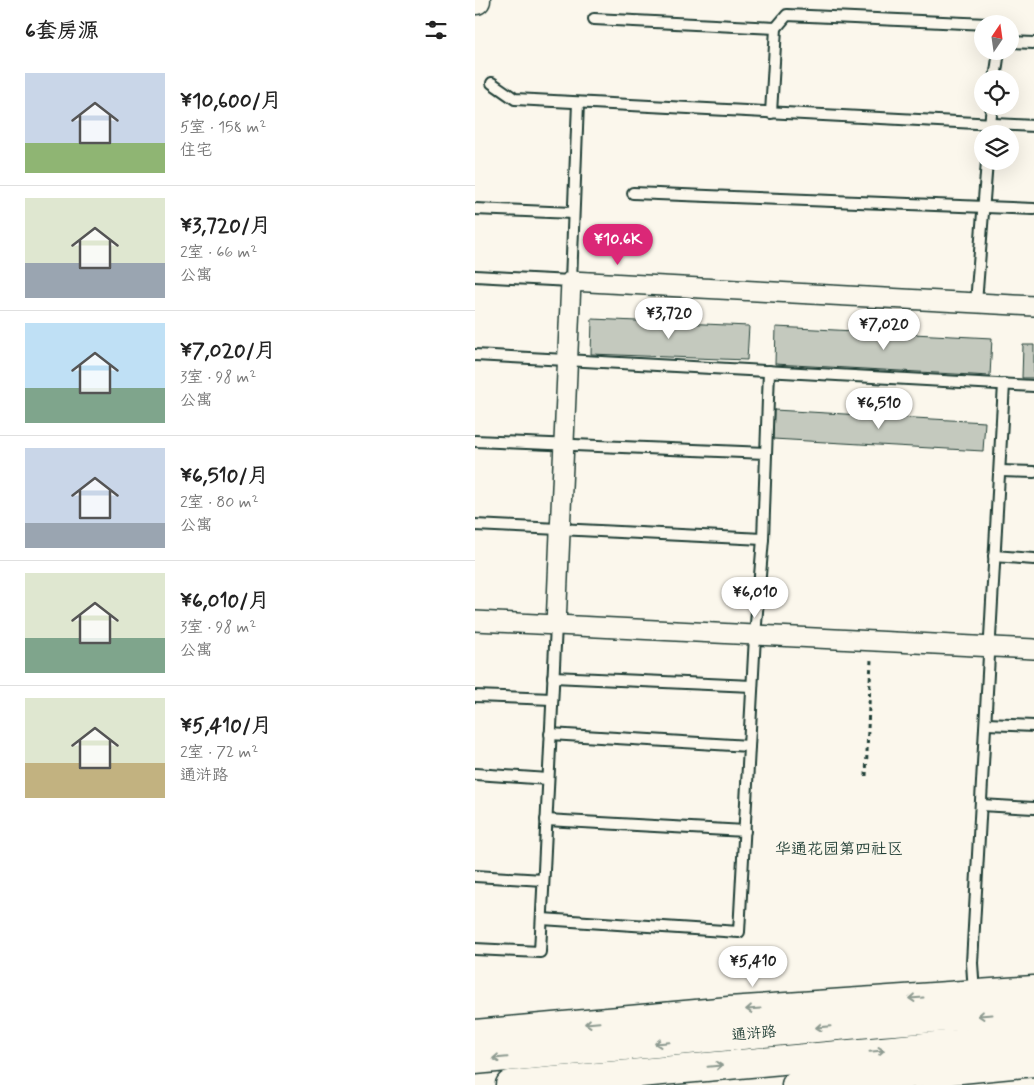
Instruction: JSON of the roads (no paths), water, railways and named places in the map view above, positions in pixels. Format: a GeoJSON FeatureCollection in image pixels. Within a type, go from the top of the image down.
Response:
{"type":"FeatureCollection","features":[{"type":"Feature","properties":{"kind":"main road","name":"通浒路"},"geometry":{"type":"LineString","coordinates":[[475,1034],[729,1011],[1034,990]]}},
{"type":"Feature","properties":{"kind":"main road","name":"通浒路"},"geometry":{"type":"LineString","coordinates":[[475,1060],[880,1022],[1034,1011]]}},
{"type":"Feature","properties":{"kind":"main road","name":"通浒路"},"geometry":{"type":"LineString","coordinates":[[510,1085],[1034,1037]]}},
{"type":"Feature","properties":{"kind":"main road"},"geometry":{"type":"LineString","coordinates":[[796,1085],[1034,1062]]}},
{"type":"Feature","properties":{"kind":"street"},"geometry":{"type":"LineString","coordinates":[[556,625],[571,281],[1034,306]]}},
{"type":"Feature","properties":{"kind":"street"},"geometry":{"type":"LineString","coordinates":[[475,621],[1034,649]]}},
{"type":"Feature","properties":{"kind":"lane"},"geometry":{"type":"LineString","coordinates":[[771,113],[776,28],[787,15],[974,23]]}},
{"type":"Feature","properties":{"kind":"lane"},"geometry":{"type":"LineString","coordinates":[[594,18],[776,28]]}},
{"type":"Feature","properties":{"kind":"lane"},"geometry":{"type":"LineString","coordinates":[[1019,42],[1034,43]]}},
{"type":"Feature","properties":{"kind":"lane"},"geometry":{"type":"LineString","coordinates":[[492,84],[515,99],[771,113],[974,128]]}},
{"type":"Feature","properties":{"kind":"lane"},"geometry":{"type":"LineString","coordinates":[[475,276],[571,281],[578,103]]}},
{"type":"Feature","properties":{"kind":"lane"},"geometry":{"type":"LineString","coordinates":[[1019,127],[1034,126]]}},
{"type":"Feature","properties":{"kind":"lane"},"geometry":{"type":"LineString","coordinates":[[976,303],[986,170]]}},
{"type":"Feature","properties":{"kind":"lane"},"geometry":{"type":"LineString","coordinates":[[633,192],[1034,209]]}},
{"type":"Feature","properties":{"kind":"lane"},"geometry":{"type":"LineString","coordinates":[[475,209],[573,213]]}},
{"type":"Feature","properties":{"kind":"lane"},"geometry":{"type":"LineString","coordinates":[[475,355],[1034,386]]}},
{"type":"Feature","properties":{"kind":"lane"},"geometry":{"type":"LineString","coordinates":[[541,919],[739,932],[755,636],[763,539],[769,371]]}},
{"type":"Feature","properties":{"kind":"lane"},"geometry":{"type":"LineString","coordinates":[[974,994],[972,963],[1000,470],[1003,384]]}},
{"type":"Feature","properties":{"kind":"lane"},"geometry":{"type":"LineString","coordinates":[[475,441],[766,453]]}},
{"type":"Feature","properties":{"kind":"lane"},"geometry":{"type":"LineString","coordinates":[[1000,470],[1034,472]]}},
{"type":"Feature","properties":{"kind":"lane"},"geometry":{"type":"LineString","coordinates":[[475,525],[763,539]]}},
{"type":"Feature","properties":{"kind":"lane"},"geometry":{"type":"LineString","coordinates":[[994,556],[1034,559]]}},
{"type":"Feature","properties":{"kind":"lane"},"geometry":{"type":"LineString","coordinates":[[475,949],[540,952],[556,625]]}},
{"type":"Feature","properties":{"kind":"lane"},"geometry":{"type":"LineString","coordinates":[[553,676],[752,686]]}},
{"type":"Feature","properties":{"kind":"lane"},"geometry":{"type":"LineString","coordinates":[[475,696],[552,699]]}},
{"type":"Feature","properties":{"kind":"lane"},"geometry":{"type":"LineString","coordinates":[[986,724],[1034,726]]}},
{"type":"Feature","properties":{"kind":"lane"},"geometry":{"type":"LineString","coordinates":[[550,734],[749,746]]}},
{"type":"Feature","properties":{"kind":"lane"},"geometry":{"type":"LineString","coordinates":[[475,774],[548,779]]}},
{"type":"Feature","properties":{"kind":"lane"},"geometry":{"type":"LineString","coordinates":[[981,805],[1034,808]]}},
{"type":"Feature","properties":{"kind":"lane"},"geometry":{"type":"LineString","coordinates":[[546,820],[745,831]]}},
{"type":"Feature","properties":{"kind":"lane"},"geometry":{"type":"LineString","coordinates":[[475,876],[543,880]]}},
{"type":"Feature","properties":{"kind":"district","name":"华通花园第四社区"},"geometry":{"type":"Point","coordinates":[839,849]}}]}
